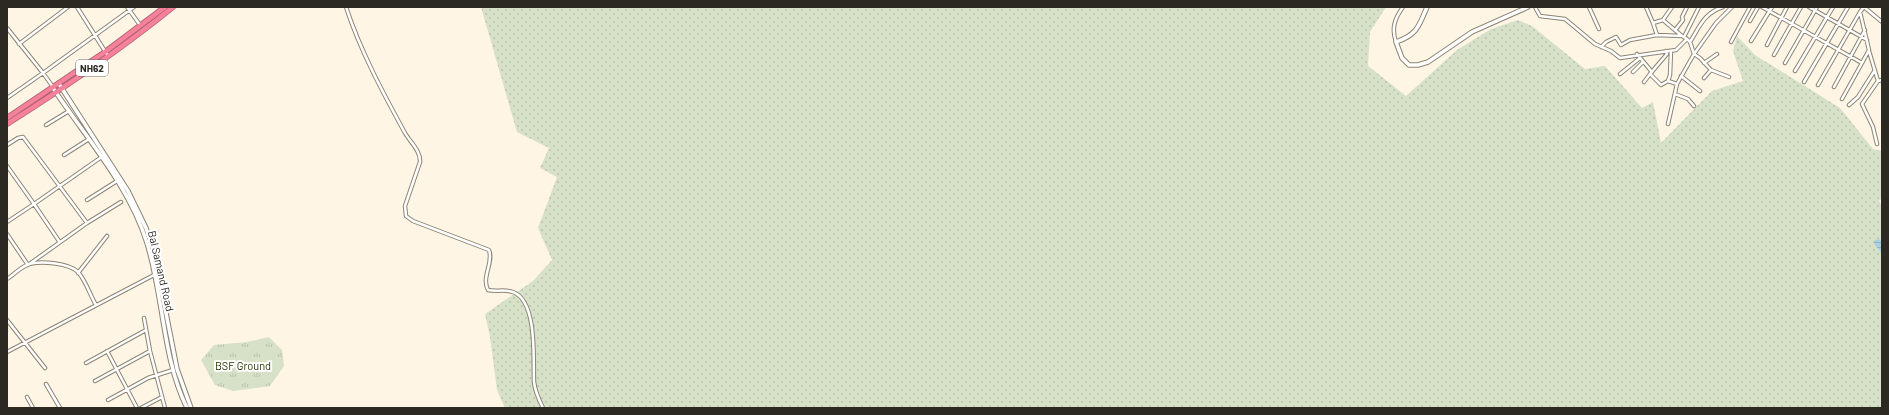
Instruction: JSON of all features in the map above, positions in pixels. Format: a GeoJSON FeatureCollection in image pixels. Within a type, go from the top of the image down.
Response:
{"type":"FeatureCollection","features":[{"type":"Feature","properties":{"kind":"highway","name":"NH62"},"geometry":{"type":"LineString","coordinates":[[143,28],[165,7]]}},
{"type":"Feature","properties":{"kind":"highway","name":"NH62"},"geometry":{"type":"LineString","coordinates":[[7,124],[62,89],[107,54],[173,7]]}},
{"type":"Feature","properties":{"kind":"highway","name":"NH62"},"geometry":{"type":"LineString","coordinates":[[7,118],[107,54]]}},
{"type":"Feature","properties":{"kind":"main road"},"geometry":{"type":"LineString","coordinates":[[1427,7],[1414,33],[1407,39],[1396,42],[1404,62],[1409,65],[1418,65],[1428,62],[1472,32],[1528,7]]}},
{"type":"Feature","properties":{"kind":"main road","name":"Bal Samand Road"},"geometry":{"type":"LineString","coordinates":[[58,84],[130,202],[141,228],[147,244],[154,275],[173,370],[187,408]]}},
{"type":"Feature","properties":{"kind":"main road","name":"Bal Samand Road"},"geometry":{"type":"LineString","coordinates":[[53,88],[70,110],[88,139],[103,156],[134,201],[149,237],[175,363],[181,384],[191,408]]}},
{"type":"Feature","properties":{"kind":"street"},"geometry":{"type":"LineString","coordinates":[[19,44],[68,7]]}},
{"type":"Feature","properties":{"kind":"street"},"geometry":{"type":"LineString","coordinates":[[76,7],[107,54]]}},
{"type":"Feature","properties":{"kind":"street"},"geometry":{"type":"LineString","coordinates":[[127,7],[143,28]]}},
{"type":"Feature","properties":{"kind":"street"},"geometry":{"type":"LineString","coordinates":[[7,98],[134,7]]}},
{"type":"Feature","properties":{"kind":"street"},"geometry":{"type":"LineString","coordinates":[[346,7],[389,103],[410,143],[420,155],[420,162],[405,206],[406,216],[413,221],[489,250],[490,258],[486,278],[488,290],[512,292],[525,303],[533,336],[534,383],[543,408]]}},
{"type":"Feature","properties":{"kind":"street"},"geometry":{"type":"LineString","coordinates":[[1396,42],[1394,25],[1396,16],[1403,7]]}},
{"type":"Feature","properties":{"kind":"street"},"geometry":{"type":"LineString","coordinates":[[1535,7],[1540,16],[1565,19],[1601,47],[1611,51],[1620,58],[1637,54],[1676,50],[1687,39]]}},
{"type":"Feature","properties":{"kind":"street"},"geometry":{"type":"LineString","coordinates":[[1589,7],[1599,29]]}},
{"type":"Feature","properties":{"kind":"street"},"geometry":{"type":"LineString","coordinates":[[1646,7],[1658,36]]}},
{"type":"Feature","properties":{"kind":"street"},"geometry":{"type":"LineString","coordinates":[[1653,23],[1663,20],[1672,7]]}},
{"type":"Feature","properties":{"kind":"street"},"geometry":{"type":"LineString","coordinates":[[1676,29],[1683,20],[1682,17],[1687,7]]}},
{"type":"Feature","properties":{"kind":"street"},"geometry":{"type":"LineString","coordinates":[[1683,36],[1700,7]]}},
{"type":"Feature","properties":{"kind":"street"},"geometry":{"type":"LineString","coordinates":[[1690,42],[1707,14],[1723,7]]}},
{"type":"Feature","properties":{"kind":"street"},"geometry":{"type":"LineString","coordinates":[[1668,124],[1677,84],[1681,76],[1712,28],[1732,7]]}},
{"type":"Feature","properties":{"kind":"street"},"geometry":{"type":"LineString","coordinates":[[1731,42],[1750,7]]}},
{"type":"Feature","properties":{"kind":"street"},"geometry":{"type":"LineString","coordinates":[[1750,21],[1758,7]]}},
{"type":"Feature","properties":{"kind":"street"},"geometry":{"type":"LineString","coordinates":[[1762,7],[1862,63]]}},
{"type":"Feature","properties":{"kind":"street"},"geometry":{"type":"LineString","coordinates":[[1751,41],[1772,7]]}},
{"type":"Feature","properties":{"kind":"street"},"geometry":{"type":"LineString","coordinates":[[1767,45],[1787,7]]}},
{"type":"Feature","properties":{"kind":"street"},"geometry":{"type":"LineString","coordinates":[[1774,55],[1793,24],[1801,7]]}},
{"type":"Feature","properties":{"kind":"street"},"geometry":{"type":"LineString","coordinates":[[1809,7],[1816,9],[1867,40]]}},
{"type":"Feature","properties":{"kind":"street"},"geometry":{"type":"LineString","coordinates":[[1795,71],[1833,7]]}},
{"type":"Feature","properties":{"kind":"street"},"geometry":{"type":"LineString","coordinates":[[1804,82],[1837,23],[1848,7]]}},
{"type":"Feature","properties":{"kind":"street"},"geometry":{"type":"LineString","coordinates":[[1818,84],[1864,7],[1882,22]]}},
{"type":"Feature","properties":{"kind":"street"},"geometry":{"type":"LineString","coordinates":[[1785,63],[1816,9]]}},
{"type":"Feature","properties":{"kind":"street"},"geometry":{"type":"LineString","coordinates":[[1860,12],[1878,81]]}},
{"type":"Feature","properties":{"kind":"street"},"geometry":{"type":"LineString","coordinates":[[1663,20],[1676,29],[1690,42],[1694,54],[1711,70],[1729,77]]}},
{"type":"Feature","properties":{"kind":"street"},"geometry":{"type":"LineString","coordinates":[[7,28],[53,88]]}},
{"type":"Feature","properties":{"kind":"street"},"geometry":{"type":"LineString","coordinates":[[1834,87],[1865,30]]}},
{"type":"Feature","properties":{"kind":"street"},"geometry":{"type":"LineString","coordinates":[[1601,47],[1606,42],[1616,37],[1621,45],[1630,40],[1658,36],[1683,36]]}},
{"type":"Feature","properties":{"kind":"street"},"geometry":{"type":"LineString","coordinates":[[1637,54],[1661,85],[1668,81],[1670,75],[1671,50]]}},
{"type":"Feature","properties":{"kind":"street"},"geometry":{"type":"LineString","coordinates":[[1842,99],[1869,50]]}},
{"type":"Feature","properties":{"kind":"street"},"geometry":{"type":"LineString","coordinates":[[1644,82],[1667,54],[1666,51]]}},
{"type":"Feature","properties":{"kind":"street"},"geometry":{"type":"LineString","coordinates":[[1704,63],[1718,54]]}},
{"type":"Feature","properties":{"kind":"street"},"geometry":{"type":"LineString","coordinates":[[1620,74],[1640,58]]}},
{"type":"Feature","properties":{"kind":"street"},"geometry":{"type":"LineString","coordinates":[[1633,72],[1643,62]]}},
{"type":"Feature","properties":{"kind":"street"},"geometry":{"type":"LineString","coordinates":[[1704,78],[1711,70]]}},
{"type":"Feature","properties":{"kind":"street"},"geometry":{"type":"LineString","coordinates":[[1849,105],[1858,97],[1875,70]]}},
{"type":"Feature","properties":{"kind":"street"},"geometry":{"type":"LineString","coordinates":[[1681,76],[1700,91]]}},
{"type":"Feature","properties":{"kind":"street"},"geometry":{"type":"LineString","coordinates":[[1877,144],[1873,127],[1862,104],[1878,81],[1882,80]]}},
{"type":"Feature","properties":{"kind":"street"},"geometry":{"type":"LineString","coordinates":[[49,81],[58,84]]}},
{"type":"Feature","properties":{"kind":"street"},"geometry":{"type":"LineString","coordinates":[[1668,81],[1677,84]]}},
{"type":"Feature","properties":{"kind":"street"},"geometry":{"type":"LineString","coordinates":[[1675,94],[1688,98],[1694,106]]}},
{"type":"Feature","properties":{"kind":"street"},"geometry":{"type":"LineString","coordinates":[[46,125],[70,110]]}},
{"type":"Feature","properties":{"kind":"street"},"geometry":{"type":"LineString","coordinates":[[7,145],[18,138],[23,137],[86,223]]}},
{"type":"Feature","properties":{"kind":"street"},"geometry":{"type":"LineString","coordinates":[[64,156],[88,139]]}},
{"type":"Feature","properties":{"kind":"street"},"geometry":{"type":"LineString","coordinates":[[7,222],[103,156]]}},
{"type":"Feature","properties":{"kind":"street"},"geometry":{"type":"LineString","coordinates":[[7,166],[59,241]]}},
{"type":"Feature","properties":{"kind":"street"},"geometry":{"type":"LineString","coordinates":[[87,200],[117,181]]}},
{"type":"Feature","properties":{"kind":"street"},"geometry":{"type":"LineString","coordinates":[[7,279],[59,241],[121,202]]}},
{"type":"Feature","properties":{"kind":"street"},"geometry":{"type":"LineString","coordinates":[[7,234],[28,264]]}},
{"type":"Feature","properties":{"kind":"street"},"geometry":{"type":"LineString","coordinates":[[78,273],[107,236]]}},
{"type":"Feature","properties":{"kind":"street"},"geometry":{"type":"LineString","coordinates":[[28,264],[59,264],[68,266],[78,273],[96,305]]}},
{"type":"Feature","properties":{"kind":"street"},"geometry":{"type":"LineString","coordinates":[[7,352],[154,275]]}},
{"type":"Feature","properties":{"kind":"street"},"geometry":{"type":"LineString","coordinates":[[144,318],[150,351],[165,408]]}},
{"type":"Feature","properties":{"kind":"street"},"geometry":{"type":"LineString","coordinates":[[7,320],[45,368]]}},
{"type":"Feature","properties":{"kind":"street"},"geometry":{"type":"LineString","coordinates":[[86,363],[146,330]]}},
{"type":"Feature","properties":{"kind":"street"},"geometry":{"type":"LineString","coordinates":[[107,351],[137,408]]}},
{"type":"Feature","properties":{"kind":"street"},"geometry":{"type":"LineString","coordinates":[[95,381],[150,351]]}},
{"type":"Feature","properties":{"kind":"street"},"geometry":{"type":"LineString","coordinates":[[108,400],[156,374],[173,370]]}},
{"type":"Feature","properties":{"kind":"street"},"geometry":{"type":"LineString","coordinates":[[46,384],[60,408]]}},
{"type":"Feature","properties":{"kind":"street"},"geometry":{"type":"LineString","coordinates":[[27,397],[33,408]]}},
{"type":"Feature","properties":{"kind":"street"},"geometry":{"type":"LineString","coordinates":[[141,408],[162,398]]}},
{"type":"Feature","properties":{"kind":"green space"},"geometry":{"type":"Polygon","coordinates":[[[481,7],[1386,7],[1370,32],[1368,66],[1406,96],[1457,50],[1491,29],[1518,20],[1532,26],[1585,69],[1605,66],[1642,108],[1653,102],[1661,143],[1712,91],[1743,81],[1733,51],[1737,36],[1755,55],[1840,108],[1873,149],[1882,151],[1882,199],[1879,200],[1882,207],[1882,241],[1879,239],[1874,244],[1882,254],[1882,408],[505,408],[497,390],[490,337],[485,314],[533,281],[552,260],[538,228],[557,177],[540,168],[549,148],[517,132],[481,7]]]}},
{"type":"Feature","properties":{"kind":"green space","name":"BSF Ground"},"geometry":{"type":"Polygon","coordinates":[[[269,337],[282,350],[284,366],[270,386],[233,391],[215,385],[201,360],[214,345],[247,342],[269,337]]]}},
{"type":"Feature","properties":{"kind":"water"},"geometry":{"type":"Polygon","coordinates":[[[1879,239],[1882,241],[1882,254],[1874,244],[1875,240],[1879,239]]]}}]}
